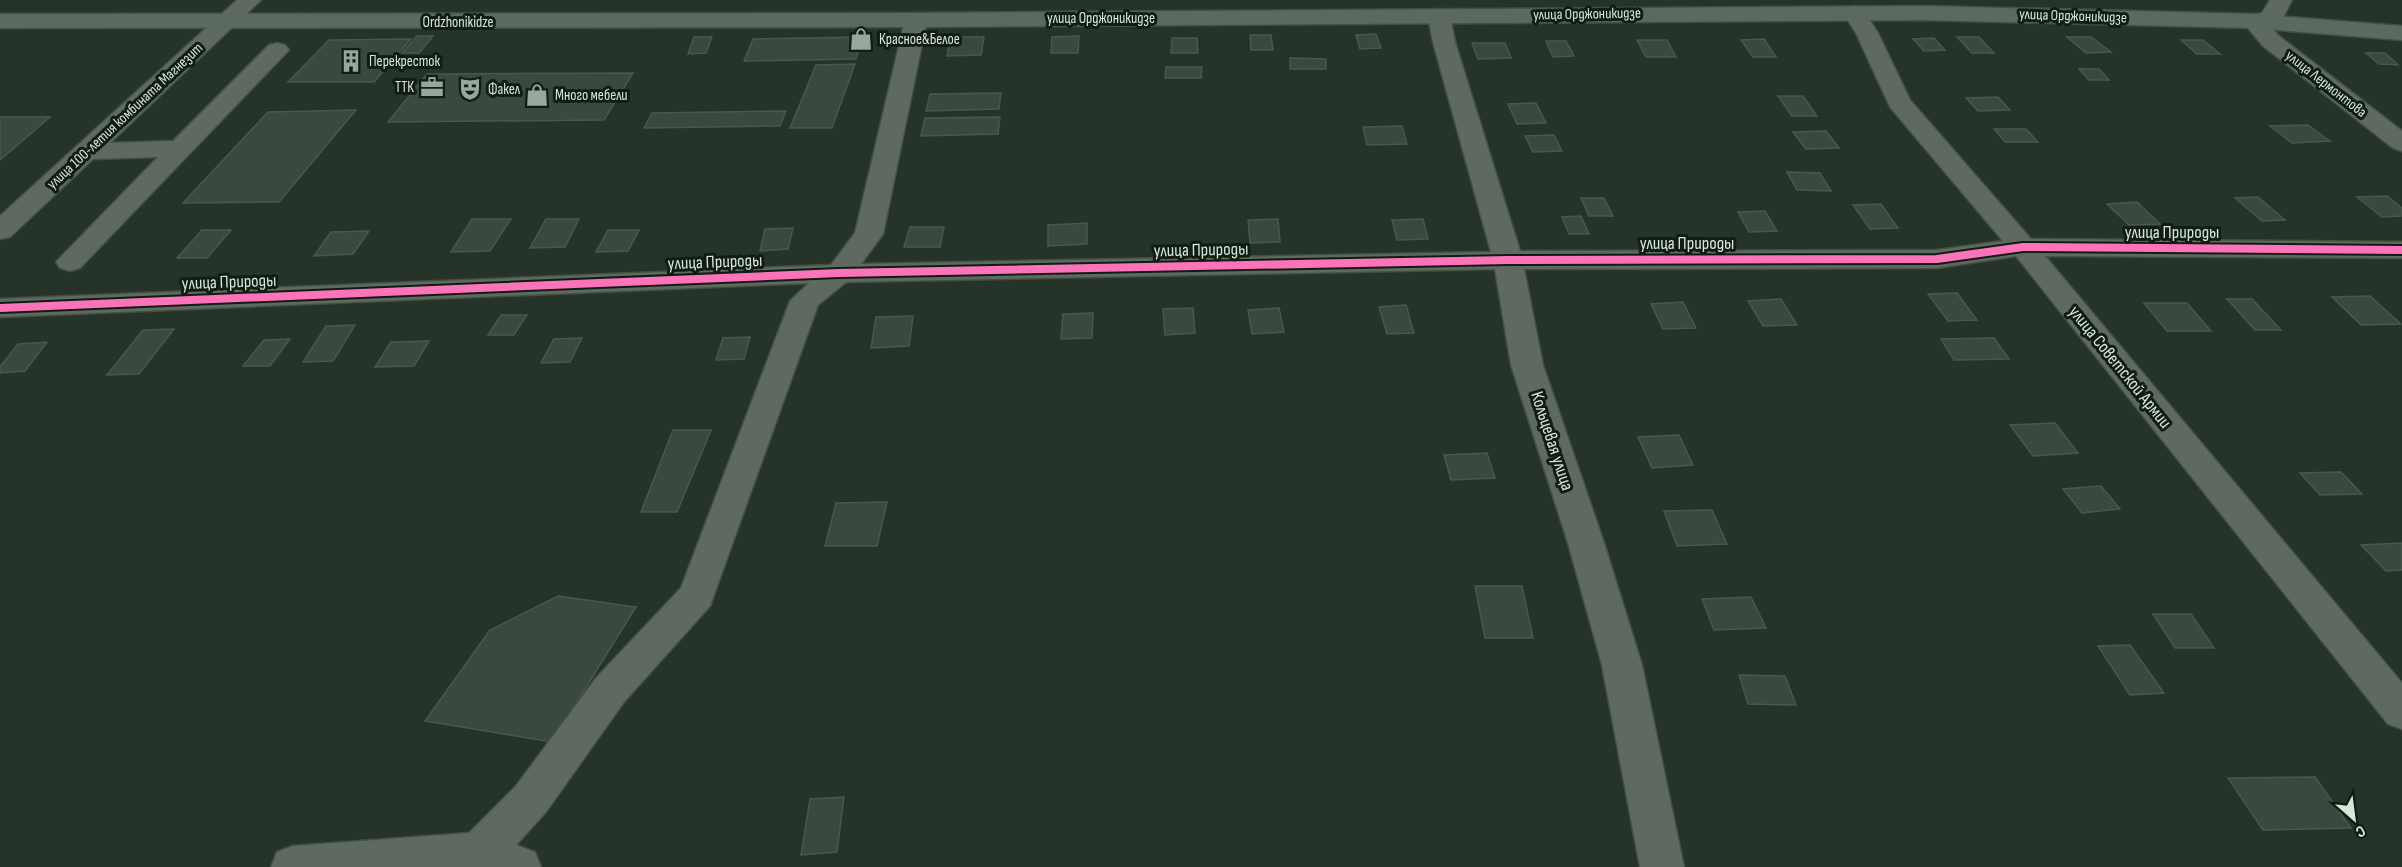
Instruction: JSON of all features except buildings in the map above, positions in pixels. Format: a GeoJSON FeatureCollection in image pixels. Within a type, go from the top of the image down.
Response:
{"type":"FeatureCollection","features":[{"type":"Feature","properties":{"kind":"main road","name":"Ordzhonikidze"},"geometry":{"type":"LineString","coordinates":[[0,21],[226,22],[919,10]]}},
{"type":"Feature","properties":{"kind":"main road","name":"улица Орджоникидзе"},"geometry":{"type":"LineString","coordinates":[[919,10],[1439,16],[1925,12],[2253,21],[2402,33]]}},
{"type":"Feature","properties":{"kind":"street","name":"улица 100-летия комбината Магнезит"},"geometry":{"type":"LineString","coordinates":[[0,231],[250,0]]}},
{"type":"Feature","properties":{"kind":"street"},"geometry":{"type":"LineString","coordinates":[[2253,21],[2272,18],[2274,9],[2281,0]]}},
{"type":"Feature","properties":{"kind":"street"},"geometry":{"type":"LineString","coordinates":[[293,867],[499,860],[531,799],[610,690],[698,596],[805,301],[839,273],[869,234],[919,10]]}},
{"type":"Feature","properties":{"kind":"street","name":"улица Советской Армии"},"geometry":{"type":"LineString","coordinates":[[1854,13],[1867,33],[1899,102],[2023,248],[2402,712]]}},
{"type":"Feature","properties":{"kind":"street","name":"Кольцевая улица"},"geometry":{"type":"LineString","coordinates":[[1439,16],[1444,42],[1508,261],[1527,365],[1586,543],[1622,665],[1662,867]]}},
{"type":"Feature","properties":{"kind":"street","name":"улица Лермонтова"},"geometry":{"type":"LineString","coordinates":[[2253,21],[2271,41],[2402,143]]}},
{"type":"Feature","properties":{"kind":"street"},"geometry":{"type":"LineString","coordinates":[[70,262],[277,50]]}},
{"type":"Feature","properties":{"kind":"street"},"geometry":{"type":"LineString","coordinates":[[87,151],[180,149]]}},
{"type":"Feature","properties":{"kind":"street","name":"улица Природы"},"geometry":{"type":"LineString","coordinates":[[0,308],[839,273],[1508,261],[1937,259],[2023,248],[2402,250]]}},
{"type":"Feature","properties":{"kind":"cycle path"},"geometry":{"type":"LineString","coordinates":[[0,308],[839,273],[1508,260],[1937,259],[2023,247],[2402,250]]}},
{"type":"Feature","properties":{"kind":"place","name":"Красное&Белое"},"geometry":{"type":"Point","coordinates":[861,39]}},
{"type":"Feature","properties":{"kind":"place","name":"Перекресток"},"geometry":{"type":"Point","coordinates":[351,61]}},
{"type":"Feature","properties":{"kind":"place","name":"ТТК"},"geometry":{"type":"Point","coordinates":[432,87]}},
{"type":"Feature","properties":{"kind":"place","name":"Факел"},"geometry":{"type":"Point","coordinates":[470,89]}},
{"type":"Feature","properties":{"kind":"place","name":"Много мебели"},"geometry":{"type":"Point","coordinates":[537,95]}}]}
